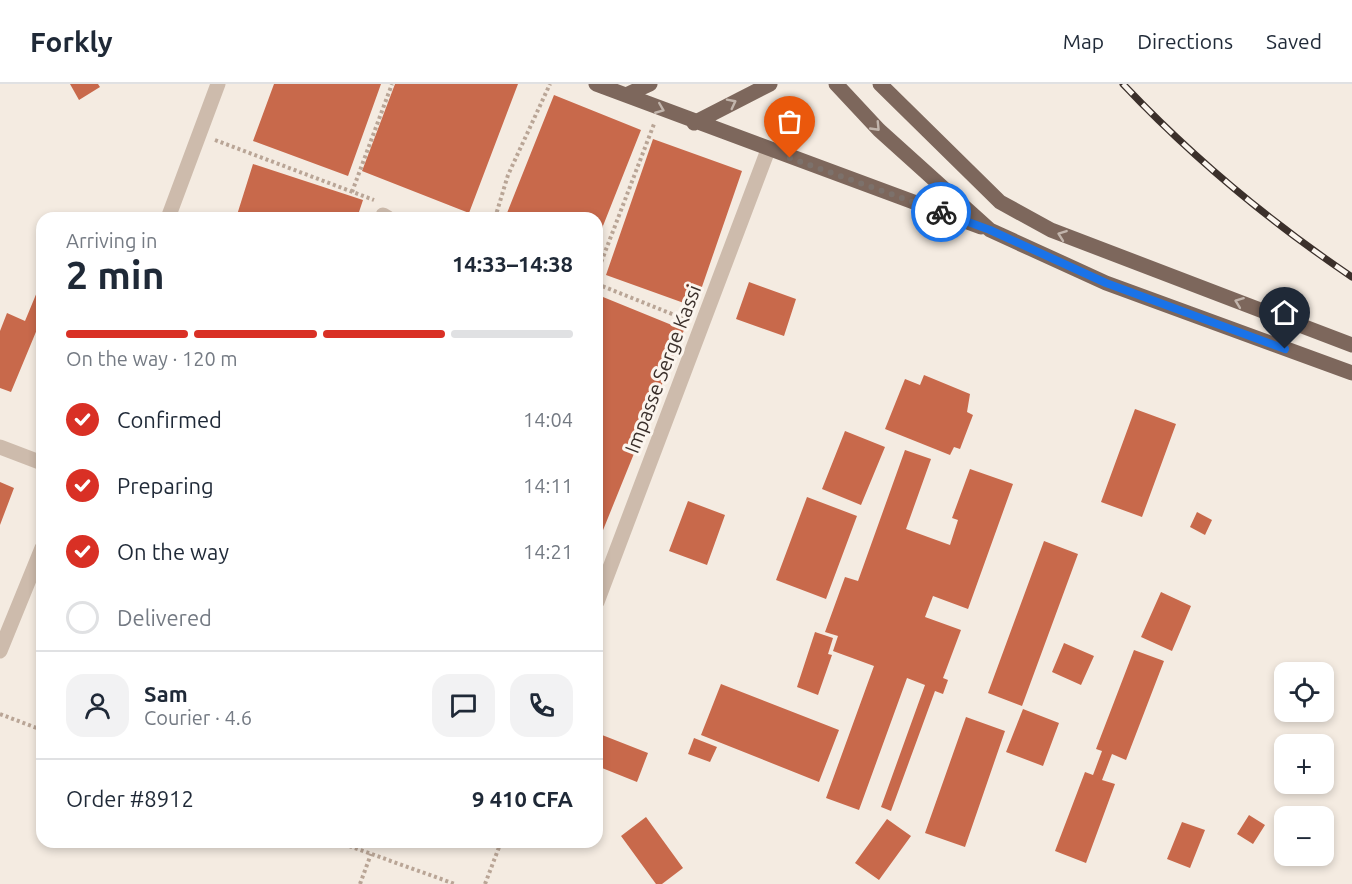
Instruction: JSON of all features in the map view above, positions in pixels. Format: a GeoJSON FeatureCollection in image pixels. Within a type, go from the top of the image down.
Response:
{"type":"FeatureCollection","features":[{"type":"Feature","properties":{"kind":"main road"},"geometry":{"type":"LineString","coordinates":[[596,84],[694,123],[990,230],[1106,283],[1352,374]]}},
{"type":"Feature","properties":{"kind":"main road"},"geometry":{"type":"LineString","coordinates":[[626,95],[650,84]]}},
{"type":"Feature","properties":{"kind":"main road"},"geometry":{"type":"LineString","coordinates":[[694,123],[770,84]]}},
{"type":"Feature","properties":{"kind":"main road"},"geometry":{"type":"LineString","coordinates":[[836,84],[894,145],[990,230]]}},
{"type":"Feature","properties":{"kind":"main road"},"geometry":{"type":"LineString","coordinates":[[880,84],[1000,202],[1051,230],[1352,345]]}},
{"type":"Feature","properties":{"kind":"street"},"geometry":{"type":"LineString","coordinates":[[170,212],[218,84]]}},
{"type":"Feature","properties":{"kind":"street","name":"Impasse Serge Kassi"},"geometry":{"type":"LineString","coordinates":[[603,586],[768,150]]}},
{"type":"Feature","properties":{"kind":"street"},"geometry":{"type":"LineString","coordinates":[[0,447],[36,461]]}},
{"type":"Feature","properties":{"kind":"street"},"geometry":{"type":"LineString","coordinates":[[0,651],[36,563]]}},
{"type":"Feature","properties":{"kind":"path"},"geometry":{"type":"LineString","coordinates":[[352,192],[392,84]]}},
{"type":"Feature","properties":{"kind":"path"},"geometry":{"type":"LineString","coordinates":[[497,212],[508,175],[550,84]]}},
{"type":"Feature","properties":{"kind":"path"},"geometry":{"type":"LineString","coordinates":[[603,257],[659,109]]}},
{"type":"Feature","properties":{"kind":"path"},"geometry":{"type":"LineString","coordinates":[[199,135],[387,205],[385,212]]}},
{"type":"Feature","properties":{"kind":"path"},"geometry":{"type":"LineString","coordinates":[[603,286],[702,325]]}},
{"type":"Feature","properties":{"kind":"path"},"geometry":{"type":"LineString","coordinates":[[0,714],[36,728]]}},
{"type":"Feature","properties":{"kind":"path"},"geometry":{"type":"LineString","coordinates":[[354,848],[455,884]]}},
{"type":"Feature","properties":{"kind":"path"},"geometry":{"type":"LineString","coordinates":[[485,884],[499,848]]}},
{"type":"Feature","properties":{"kind":"path"},"geometry":{"type":"LineString","coordinates":[[360,884],[371,854]]}},
{"type":"Feature","properties":{"kind":"building"},"geometry":{"type":"Polygon","coordinates":[[[70,84],[98,84],[100,87],[79,100],[70,84]]]}},
{"type":"Feature","properties":{"kind":"building"},"geometry":{"type":"Polygon","coordinates":[[[274,84],[381,84],[348,176],[253,141],[274,84]]]}},
{"type":"Feature","properties":{"kind":"building"},"geometry":{"type":"Polygon","coordinates":[[[395,84],[518,84],[469,212],[362,171],[395,84]]]}},
{"type":"Feature","properties":{"kind":"building"},"geometry":{"type":"Polygon","coordinates":[[[554,95],[641,130],[603,226],[603,212],[507,212],[554,95]]]}},
{"type":"Feature","properties":{"kind":"building"},"geometry":{"type":"Polygon","coordinates":[[[653,139],[742,171],[695,307],[606,275],[653,139]]]}},
{"type":"Feature","properties":{"kind":"building"},"geometry":{"type":"Polygon","coordinates":[[[253,164],[363,200],[359,212],[238,212],[253,164]]]}},
{"type":"Feature","properties":{"kind":"building"},"geometry":{"type":"Polygon","coordinates":[[[749,282],[796,299],[784,336],[736,319],[749,282]]]}},
{"type":"Feature","properties":{"kind":"building"},"geometry":{"type":"Polygon","coordinates":[[[36,294],[36,332],[11,392],[0,388],[0,331],[7,313],[25,321],[36,294]]]}},
{"type":"Feature","properties":{"kind":"building"},"geometry":{"type":"Polygon","coordinates":[[[603,297],[684,330],[603,530],[603,297]]]}},
{"type":"Feature","properties":{"kind":"building"},"geometry":{"type":"Polygon","coordinates":[[[924,375],[970,394],[967,412],[973,415],[960,449],[954,447],[950,455],[885,429],[905,379],[920,385],[924,375]]]}},
{"type":"Feature","properties":{"kind":"building"},"geometry":{"type":"Polygon","coordinates":[[[1135,409],[1176,424],[1142,517],[1101,502],[1135,409]]]}},
{"type":"Feature","properties":{"kind":"building"},"geometry":{"type":"Polygon","coordinates":[[[845,431],[885,447],[861,505],[822,489],[845,431]]]}},
{"type":"Feature","properties":{"kind":"building"},"geometry":{"type":"Polygon","coordinates":[[[905,450],[931,459],[906,529],[950,545],[958,520],[952,518],[970,469],[1013,484],[968,609],[933,596],[925,617],[961,630],[943,678],[948,680],[943,694],[935,691],[891,811],[881,807],[925,685],[907,678],[859,810],[826,798],[874,666],[833,651],[838,636],[825,632],[845,577],[858,581],[905,450]]]}},
{"type":"Feature","properties":{"kind":"building"},"geometry":{"type":"Polygon","coordinates":[[[0,482],[14,488],[0,525],[0,482]]]}},
{"type":"Feature","properties":{"kind":"building"},"geometry":{"type":"Polygon","coordinates":[[[807,497],[857,516],[826,599],[776,580],[807,497]]]}},
{"type":"Feature","properties":{"kind":"building"},"geometry":{"type":"Polygon","coordinates":[[[688,501],[725,515],[707,565],[669,551],[688,501]]]}},
{"type":"Feature","properties":{"kind":"building"},"geometry":{"type":"Polygon","coordinates":[[[1197,512],[1212,520],[1205,535],[1190,527],[1197,512]]]}},
{"type":"Feature","properties":{"kind":"building"},"geometry":{"type":"Polygon","coordinates":[[[1044,541],[1078,554],[1022,706],[988,693],[1044,541]]]}},
{"type":"Feature","properties":{"kind":"building"},"geometry":{"type":"Polygon","coordinates":[[[1161,592],[1191,606],[1172,651],[1141,637],[1161,592]]]}},
{"type":"Feature","properties":{"kind":"building"},"geometry":{"type":"Polygon","coordinates":[[[815,632],[833,638],[828,654],[832,655],[818,695],[797,687],[815,632]]]}},
{"type":"Feature","properties":{"kind":"building"},"geometry":{"type":"Polygon","coordinates":[[[1064,643],[1094,656],[1081,685],[1052,672],[1064,643]]]}},
{"type":"Feature","properties":{"kind":"building"},"geometry":{"type":"Polygon","coordinates":[[[1134,650],[1164,661],[1126,760],[1112,754],[1102,780],[1115,784],[1086,863],[1055,851],[1085,772],[1093,775],[1102,751],[1096,749],[1134,650]]]}},
{"type":"Feature","properties":{"kind":"building"},"geometry":{"type":"Polygon","coordinates":[[[721,684],[839,730],[819,782],[701,735],[721,684]]]}},
{"type":"Feature","properties":{"kind":"building"},"geometry":{"type":"Polygon","coordinates":[[[1023,709],[1059,723],[1043,766],[1006,752],[1023,709]]]}},
{"type":"Feature","properties":{"kind":"building"},"geometry":{"type":"Polygon","coordinates":[[[966,717],[1005,731],[965,847],[925,833],[966,717]]]}},
{"type":"Feature","properties":{"kind":"building"},"geometry":{"type":"Polygon","coordinates":[[[603,735],[648,753],[637,782],[603,768],[603,735]]]}},
{"type":"Feature","properties":{"kind":"building"},"geometry":{"type":"Polygon","coordinates":[[[694,738],[717,747],[710,762],[688,754],[694,738]]]}},
{"type":"Feature","properties":{"kind":"building"},"geometry":{"type":"Polygon","coordinates":[[[1249,815],[1265,825],[1253,844],[1237,834],[1249,815]]]}},
{"type":"Feature","properties":{"kind":"building"},"geometry":{"type":"Polygon","coordinates":[[[646,817],[683,868],[662,884],[656,884],[621,836],[646,817]]]}},
{"type":"Feature","properties":{"kind":"building"},"geometry":{"type":"Polygon","coordinates":[[[887,819],[911,836],[879,880],[855,863],[887,819]]]}},
{"type":"Feature","properties":{"kind":"building"},"geometry":{"type":"Polygon","coordinates":[[[1182,822],[1205,830],[1190,868],[1167,859],[1182,822]]]}},
{"type":"Feature","properties":{"kind":"railway"},"geometry":{"type":"LineString","coordinates":[[1123,84],[1176,137],[1232,187],[1261,211],[1352,277]]}},
{"type":"Feature","properties":{"kind":"way so far"},"geometry":{"type":"LineString","coordinates":[[790,158],[941,212]]}},
{"type":"Feature","properties":{"kind":"route"},"geometry":{"type":"LineString","coordinates":[[941,212],[990,230],[1106,283],[1285,349]]}}]}
